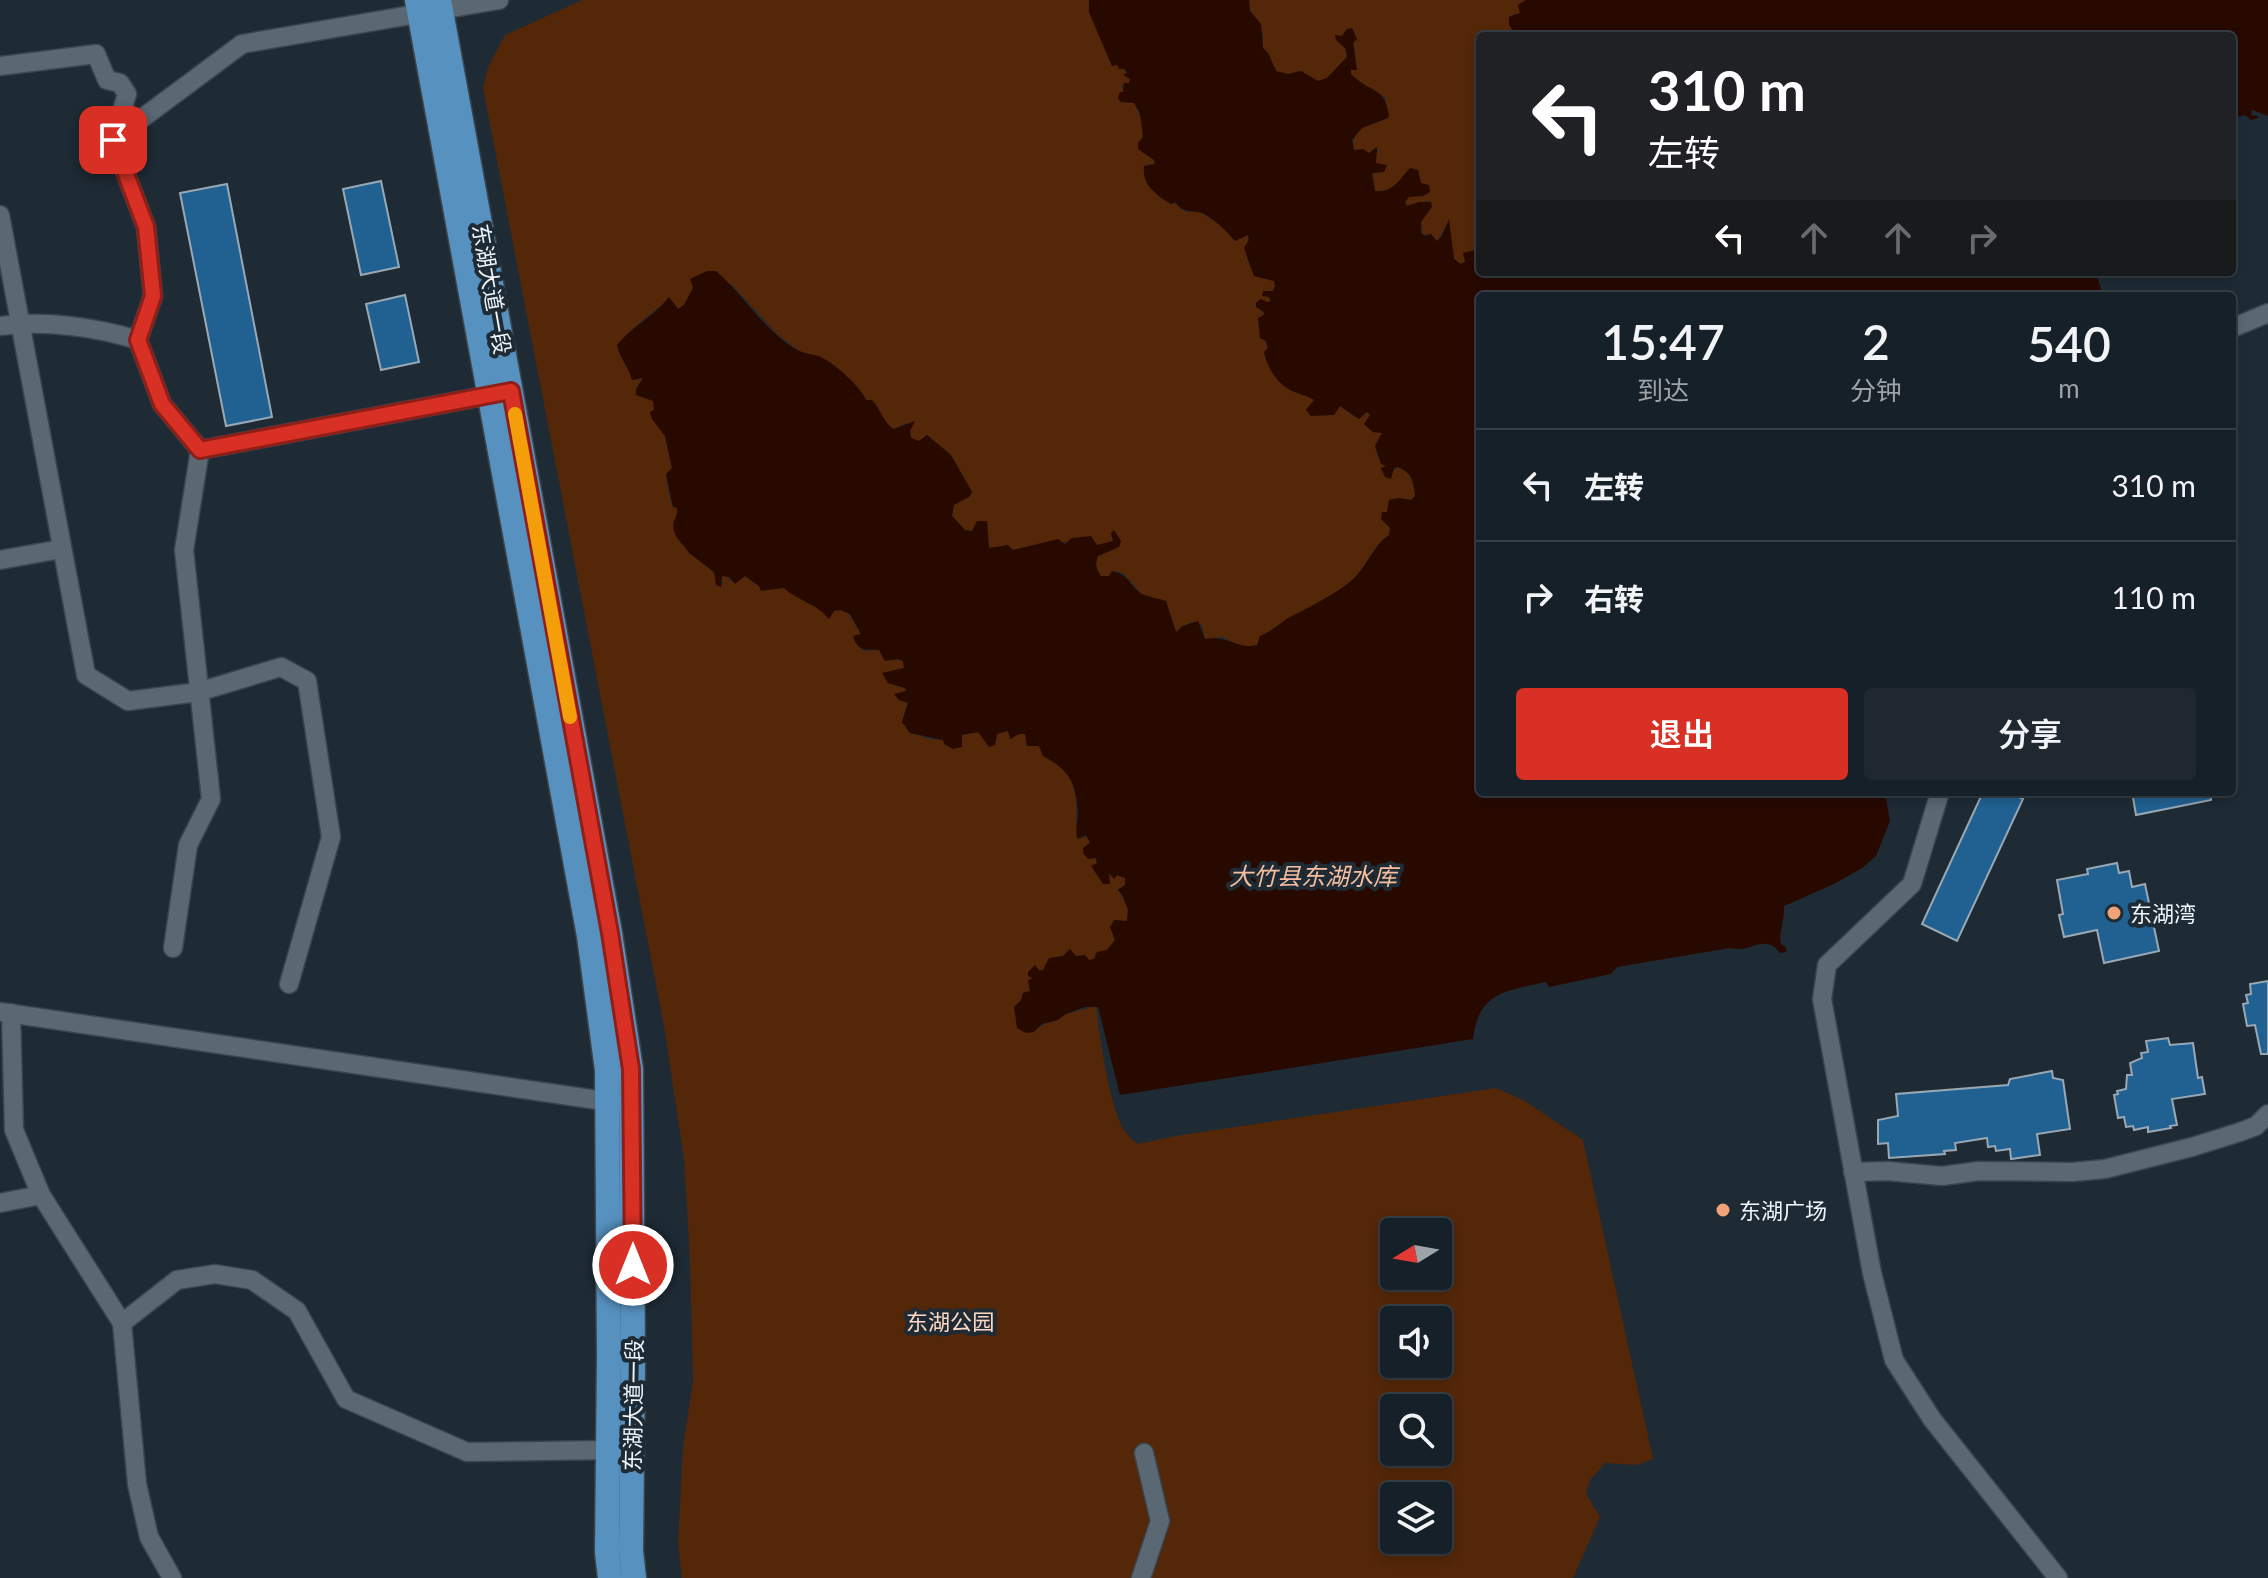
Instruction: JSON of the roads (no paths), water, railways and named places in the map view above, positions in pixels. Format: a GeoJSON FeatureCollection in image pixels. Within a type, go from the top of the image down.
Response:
{"type":"FeatureCollection","features":[{"type":"Feature","properties":{"kind":"main road","name":"东湖大道一段"},"geometry":{"type":"LineString","coordinates":[[429,6],[500,393],[610,933],[631,1069],[619,1104],[608,1450],[607,1552],[610,1578]]}},
{"type":"Feature","properties":{"kind":"main road","name":"东湖大道一段"},"geometry":{"type":"LineString","coordinates":[[619,1104],[633,1358],[631,1551],[634,1578]]}},
{"type":"Feature","properties":{"kind":"street"},"geometry":{"type":"LineString","coordinates":[[113,140],[242,44],[429,6],[499,0]]}},
{"type":"Feature","properties":{"kind":"street"},"geometry":{"type":"LineString","coordinates":[[0,66],[96,54],[107,80],[120,83],[127,94],[113,140],[146,227],[153,296],[138,340],[162,404],[200,450],[184,550],[211,799],[188,845],[173,948]]}},
{"type":"Feature","properties":{"kind":"street"},"geometry":{"type":"LineString","coordinates":[[0,215],[9,325],[61,549],[86,675],[128,701],[198,692],[281,667],[307,681],[331,837],[289,984]]}},
{"type":"Feature","properties":{"kind":"street"},"geometry":{"type":"LineString","coordinates":[[2236,326],[2268,313]]}},
{"type":"Feature","properties":{"kind":"street"},"geometry":{"type":"LineString","coordinates":[[9,325],[105,330],[138,340]]}},
{"type":"Feature","properties":{"kind":"street"},"geometry":{"type":"LineString","coordinates":[[200,450],[500,393]]}},
{"type":"Feature","properties":{"kind":"street"},"geometry":{"type":"LineString","coordinates":[[0,560],[61,549]]}},
{"type":"Feature","properties":{"kind":"street"},"geometry":{"type":"LineString","coordinates":[[1939,796],[1912,884],[1827,965],[1822,999],[1872,1273],[1894,1360],[1932,1419],[2058,1578]]}},
{"type":"Feature","properties":{"kind":"street"},"geometry":{"type":"LineString","coordinates":[[172,1578],[149,1537],[137,1484],[122,1323],[41,1195],[14,1130],[5,1013],[619,1104]]}},
{"type":"Feature","properties":{"kind":"street"},"geometry":{"type":"LineString","coordinates":[[1853,1172],[1887,1171],[1942,1176],[1979,1171],[2072,1172],[2105,1169],[2240,1132],[2256,1126],[2268,1114]]}},
{"type":"Feature","properties":{"kind":"street"},"geometry":{"type":"LineString","coordinates":[[0,1203],[41,1195]]}},
{"type":"Feature","properties":{"kind":"street"},"geometry":{"type":"LineString","coordinates":[[122,1323],[177,1280],[215,1274],[252,1280],[297,1311],[346,1399],[467,1452],[608,1450]]}},
{"type":"Feature","properties":{"kind":"street"},"geometry":{"type":"LineString","coordinates":[[1141,1578],[1160,1521],[1144,1453]]}},
{"type":"Feature","properties":{"kind":"water","name":"大竹县东湖水库"},"geometry":{"type":"Polygon","coordinates":[[[1089,0],[1249,0],[1250,11],[1261,24],[1263,48],[1276,71],[1288,74],[1301,71],[1318,81],[1327,78],[1347,57],[1346,49],[1335,35],[1342,36],[1352,28],[1357,39],[1353,43],[1357,70],[1351,70],[1351,74],[1380,94],[1389,115],[1362,128],[1352,140],[1354,150],[1363,149],[1369,153],[1377,147],[1376,163],[1387,165],[1384,172],[1372,173],[1375,191],[1391,188],[1410,168],[1418,170],[1421,183],[1429,185],[1430,192],[1409,197],[1405,202],[1407,206],[1431,202],[1432,207],[1421,222],[1421,233],[1425,236],[1431,234],[1437,241],[1449,219],[1454,259],[1461,264],[1465,262],[1463,253],[1475,250],[1476,276],[2097,276],[2102,292],[1476,292],[1476,796],[1886,796],[1890,821],[1876,856],[1834,884],[1784,906],[1780,940],[1786,952],[1780,953],[1768,944],[1730,948],[1617,967],[1611,974],[1549,987],[1546,982],[1532,985],[1507,991],[1488,1002],[1476,1023],[1473,1039],[1120,1095],[1098,1007],[1085,1007],[1066,1014],[1058,1020],[1042,1024],[1034,1032],[1026,1033],[1017,1028],[1014,1007],[1023,993],[1030,991],[1028,980],[1033,978],[1028,976],[1028,972],[1035,965],[1043,970],[1049,958],[1063,956],[1070,949],[1076,956],[1085,955],[1089,960],[1094,959],[1097,952],[1107,950],[1115,940],[1110,927],[1114,920],[1127,921],[1128,910],[1118,890],[1125,885],[1125,878],[1117,875],[1114,879],[1109,873],[1110,884],[1103,884],[1091,866],[1097,863],[1096,858],[1088,859],[1083,853],[1083,848],[1090,843],[1086,835],[1077,837],[1077,802],[1070,778],[1043,756],[1039,746],[1027,746],[1025,734],[1010,739],[1008,731],[997,734],[995,745],[989,747],[978,732],[962,735],[962,747],[953,749],[943,740],[910,733],[902,722],[908,703],[894,694],[906,691],[905,688],[888,683],[882,673],[904,668],[903,661],[885,661],[879,650],[860,647],[853,636],[861,634],[850,614],[834,611],[829,619],[784,588],[761,591],[745,576],[735,584],[729,577],[722,576],[721,587],[716,585],[714,572],[689,553],[676,535],[673,526],[677,508],[673,507],[666,474],[672,468],[665,436],[652,419],[653,401],[636,395],[643,378],[632,380],[617,345],[669,297],[678,309],[684,305],[693,288],[690,279],[707,271],[716,271],[785,342],[800,351],[821,357],[846,376],[866,400],[872,400],[890,426],[894,429],[915,421],[910,431],[911,438],[919,441],[927,435],[951,455],[972,492],[954,505],[952,516],[965,530],[972,531],[977,521],[987,521],[989,548],[1008,545],[1013,550],[1058,539],[1065,544],[1072,538],[1091,536],[1097,545],[1113,541],[1111,533],[1114,530],[1121,541],[1119,547],[1098,556],[1096,567],[1101,576],[1117,572],[1142,594],[1166,601],[1176,632],[1198,621],[1205,639],[1221,639],[1244,646],[1257,645],[1260,636],[1346,585],[1389,535],[1390,528],[1381,519],[1382,512],[1387,512],[1389,500],[1411,500],[1415,496],[1411,478],[1398,467],[1394,468],[1391,479],[1385,477],[1381,468],[1386,466],[1381,464],[1375,446],[1382,433],[1373,432],[1364,424],[1370,415],[1367,412],[1359,419],[1340,406],[1334,415],[1311,416],[1306,410],[1314,400],[1290,390],[1273,374],[1264,352],[1268,348],[1266,341],[1260,338],[1258,318],[1264,312],[1256,307],[1256,303],[1261,299],[1271,301],[1269,297],[1262,296],[1263,291],[1273,291],[1274,281],[1254,276],[1244,248],[1249,240],[1248,235],[1235,241],[1209,217],[1185,210],[1175,202],[1171,204],[1148,184],[1144,166],[1155,164],[1138,149],[1143,137],[1140,113],[1134,103],[1121,102],[1118,98],[1123,92],[1124,83],[1129,83],[1130,79],[1123,75],[1127,73],[1125,69],[1112,66],[1089,12],[1089,0]]]}},
{"type":"Feature","properties":{"kind":"water"},"geometry":{"type":"Polygon","coordinates":[[[1526,0],[2268,0],[2268,116],[2252,110],[2251,115],[2258,118],[2251,120],[2245,115],[2236,118],[2236,32],[1514,32],[1509,25],[1509,17],[1520,13],[1518,5],[1526,0]]]}},
{"type":"Feature","properties":{"kind":"place","name":"东湖湾"},"geometry":{"type":"Point","coordinates":[2114,913]}},
{"type":"Feature","properties":{"kind":"place","name":"东湖广场"},"geometry":{"type":"Point","coordinates":[1723,1210]}},
{"type":"Feature","properties":{"kind":"park label","name":"东湖公园"},"geometry":{"type":"Point","coordinates":[950,1321]}}]}
